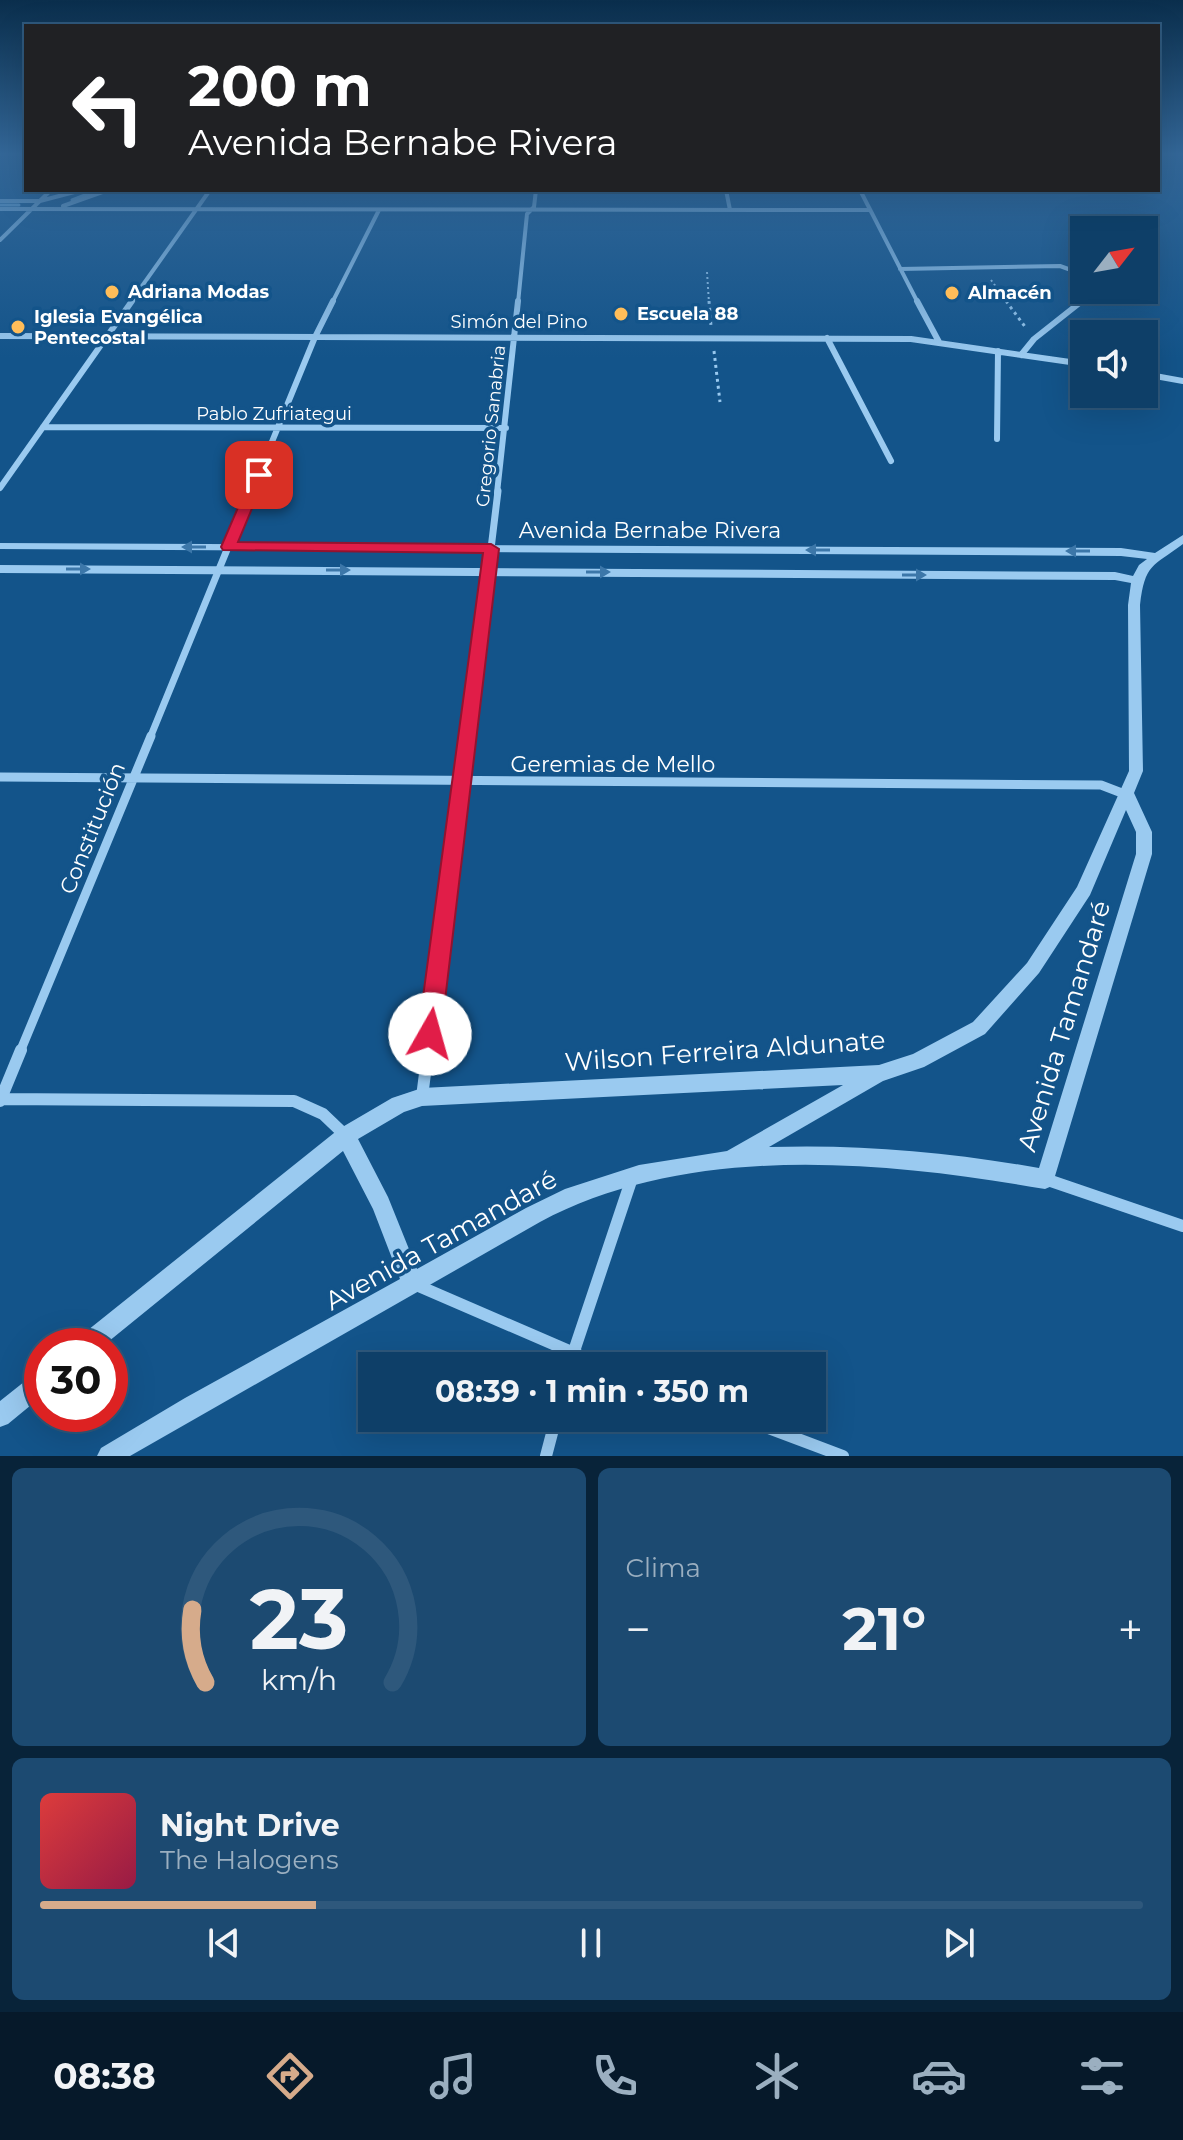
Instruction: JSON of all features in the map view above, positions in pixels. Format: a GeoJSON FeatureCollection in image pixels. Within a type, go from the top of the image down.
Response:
{"type":"FeatureCollection","features":[{"type":"Feature","properties":{"kind":"street"},"geometry":{"type":"LineString","coordinates":[[0,240],[18,222]]}},
{"type":"Feature","properties":{"kind":"street"},"geometry":{"type":"LineString","coordinates":[[0,488],[187,222]]}},
{"type":"Feature","properties":{"kind":"street","name":"Constitución"},"geometry":{"type":"LineString","coordinates":[[0,1100],[315,337],[373,222]]}},
{"type":"Feature","properties":{"kind":"street","name":"Gregorio Sanabria"},"geometry":{"type":"LineString","coordinates":[[422,1097],[506,428],[526,222]]}},
{"type":"Feature","properties":{"kind":"street"},"geometry":{"type":"LineString","coordinates":[[874,222],[939,342]]}},
{"type":"Feature","properties":{"kind":"street"},"geometry":{"type":"LineString","coordinates":[[900,269],[1064,267],[1070,270]]}},
{"type":"Feature","properties":{"kind":"street"},"geometry":{"type":"LineString","coordinates":[[1021,355],[1034,339],[1078,304]]}},
{"type":"Feature","properties":{"kind":"street","name":"Simón del Pino"},"geometry":{"type":"LineString","coordinates":[[0,336],[827,338],[939,342],[1070,362]]}},
{"type":"Feature","properties":{"kind":"street"},"geometry":{"type":"LineString","coordinates":[[827,338],[891,461]]}},
{"type":"Feature","properties":{"kind":"street"},"geometry":{"type":"LineString","coordinates":[[997,439],[998,351]]}},
{"type":"Feature","properties":{"kind":"street"},"geometry":{"type":"LineString","coordinates":[[1158,377],[1183,381]]}},
{"type":"Feature","properties":{"kind":"street","name":"Pablo Zufriategui"},"geometry":{"type":"LineString","coordinates":[[43,427],[506,428]]}},
{"type":"Feature","properties":{"kind":"street"},"geometry":{"type":"LineString","coordinates":[[1137,580],[1143,568],[1183,538]]}},
{"type":"Feature","properties":{"kind":"street","name":"Avenida Bernabe Rivera"},"geometry":{"type":"LineString","coordinates":[[0,546],[1121,552],[1156,557]]}},
{"type":"Feature","properties":{"kind":"street","name":"Avenida Bernabe Rivera"},"geometry":{"type":"LineString","coordinates":[[0,569],[1115,576],[1137,580]]}},
{"type":"Feature","properties":{"kind":"street","name":"Wilson Ferreira Aldunate"},"geometry":{"type":"LineString","coordinates":[[108,1328],[346,1136],[390,1108],[422,1097],[879,1074],[918,1061],[979,1028],[1033,968],[1084,890],[1136,771],[1134,605],[1137,580]]}},
{"type":"Feature","properties":{"kind":"street","name":"Geremias de Mello"},"geometry":{"type":"LineString","coordinates":[[0,777],[1101,785],[1127,795]]}},
{"type":"Feature","properties":{"kind":"street","name":"Avenida Tamandaré"},"geometry":{"type":"LineString","coordinates":[[109,1456],[164,1421],[540,1211],[584,1191],[632,1177],[734,1157],[931,1162],[1045,1179],[1144,854],[1144,832],[1127,795]]}},
{"type":"Feature","properties":{"kind":"street"},"geometry":{"type":"LineString","coordinates":[[734,1157],[879,1074]]}},
{"type":"Feature","properties":{"kind":"street"},"geometry":{"type":"LineString","coordinates":[[0,1100],[294,1101],[310,1104],[325,1113],[346,1136],[381,1204],[412,1283],[554,1352]]}},
{"type":"Feature","properties":{"kind":"street"},"geometry":{"type":"LineString","coordinates":[[573,1352],[632,1177]]}},
{"type":"Feature","properties":{"kind":"street"},"geometry":{"type":"LineString","coordinates":[[1045,1179],[1183,1226]]}},
{"type":"Feature","properties":{"kind":"street"},"geometry":{"type":"LineString","coordinates":[[0,1416],[24,1397]]}},
{"type":"Feature","properties":{"kind":"street"},"geometry":{"type":"LineString","coordinates":[[546,1456],[552,1432]]}},
{"type":"Feature","properties":{"kind":"street"},"geometry":{"type":"LineString","coordinates":[[779,1432],[843,1456]]}},
{"type":"Feature","properties":{"kind":"path"},"geometry":{"type":"LineString","coordinates":[[983,268],[1034,339]]}},
{"type":"Feature","properties":{"kind":"place","name":"Adriana Modas"},"geometry":{"type":"Point","coordinates":[112,292]}},
{"type":"Feature","properties":{"kind":"place","name":"Almacén"},"geometry":{"type":"Point","coordinates":[952,293]}},
{"type":"Feature","properties":{"kind":"place","name":"Escuela 88"},"geometry":{"type":"Point","coordinates":[621,314]}},
{"type":"Feature","properties":{"kind":"place","name":"Iglesia Evangélica Pentecostal"},"geometry":{"type":"Point","coordinates":[18,327]}},
{"type":"Feature","properties":{"kind":"route"},"geometry":{"type":"LineString","coordinates":[[259,475],[228,547],[491,549],[430,1034]]}}]}
